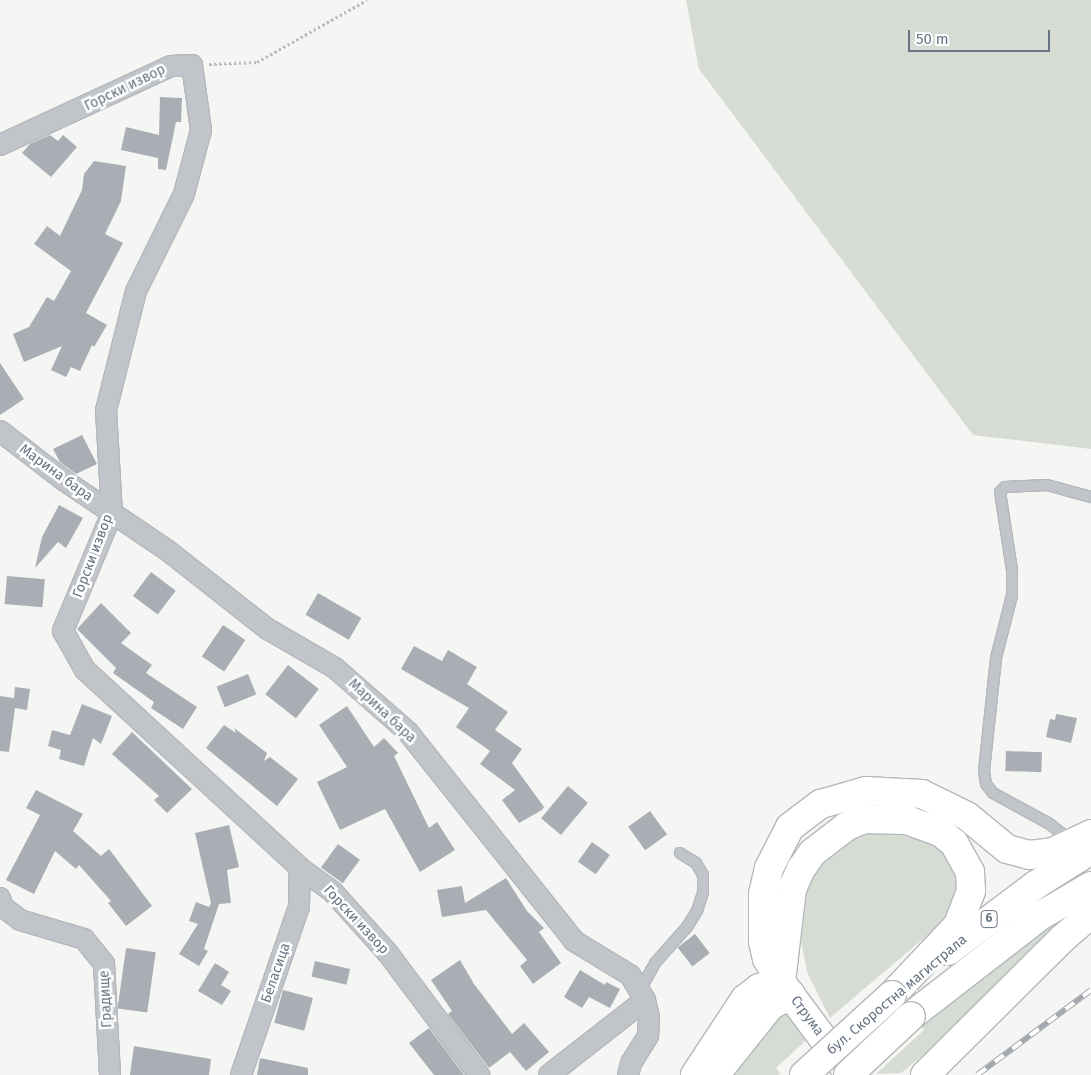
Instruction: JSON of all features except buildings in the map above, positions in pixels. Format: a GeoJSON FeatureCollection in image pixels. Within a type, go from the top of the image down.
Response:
{"type":"FeatureCollection","features":[{"type":"Feature","properties":{"kind":"main road","name":"Струма"},"geometry":{"type":"LineString","coordinates":[[849,1075],[786,989],[767,959],[762,940],[763,894],[769,868],[790,827],[821,804],[866,791],[922,794],[967,816],[1007,848],[1029,855],[1053,852],[1085,842]]}},
{"type":"Feature","properties":{"kind":"main road"},"geometry":{"type":"LineString","coordinates":[[715,1075],[770,1006],[786,989],[792,888],[800,869],[812,854],[847,826],[864,819],[907,820],[940,832],[954,843],[970,872],[971,891],[958,924],[892,995]]}},
{"type":"Feature","properties":{"kind":"main road","name":"бул. Скоростна магистрала"},"geometry":{"type":"LineString","coordinates":[[804,1075],[892,995],[1085,842]]}},
{"type":"Feature","properties":{"kind":"main road","name":"бул. Скоростна магистрала"},"geometry":{"type":"LineString","coordinates":[[849,1075],[911,1016],[1040,916],[1091,886]]}},
{"type":"Feature","properties":{"kind":"main road"},"geometry":{"type":"LineString","coordinates":[[925,1075],[1062,939],[1091,914]]}},
{"type":"Feature","properties":{"kind":"main road"},"geometry":{"type":"LineString","coordinates":[[696,1075],[745,999],[759,988],[786,989]]}},
{"type":"Feature","properties":{"kind":"street","name":"Горски извор"},"geometry":{"type":"LineString","coordinates":[[0,144],[172,66],[192,65],[201,130],[184,194],[136,292],[106,410],[112,513],[63,631],[85,670],[300,868],[332,891],[387,952],[479,1075]]}},
{"type":"Feature","properties":{"kind":"street","name":"Марина бара"},"geometry":{"type":"LineString","coordinates":[[0,431],[112,513],[168,550],[266,628],[335,668],[408,732],[574,941],[630,975],[645,1000],[649,1018],[648,1036],[631,1063],[628,1075]]}},
{"type":"Feature","properties":{"kind":"street","name":"Беласица"},"geometry":{"type":"LineString","coordinates":[[241,1075],[299,907],[300,868]]}},
{"type":"Feature","properties":{"kind":"street","name":"Градище"},"geometry":{"type":"LineString","coordinates":[[0,898],[2,907],[20,920],[84,939],[104,964],[110,1075]]}},
{"type":"Feature","properties":{"kind":"street"},"geometry":{"type":"LineString","coordinates":[[549,1075],[645,1000]]}},
{"type":"Feature","properties":{"kind":"lane"},"geometry":{"type":"LineString","coordinates":[[1085,842],[993,793],[986,784],[984,771],[996,658],[1012,595],[1012,570],[1000,492],[1005,487],[1047,485],[1091,496]]}},
{"type":"Feature","properties":{"kind":"lane"},"geometry":{"type":"LineString","coordinates":[[645,1000],[644,983],[655,963],[687,928],[703,892],[703,875],[696,863],[680,853]]}},
{"type":"Feature","properties":{"kind":"path"},"geometry":{"type":"LineString","coordinates":[[192,65],[256,62],[367,0]]}},
{"type":"Feature","properties":{"kind":"shaded area"},"geometry":{"type":"Polygon","coordinates":[[[686,0],[1091,0],[1091,449],[973,435],[699,69],[686,0]]]}},
{"type":"Feature","properties":{"kind":"shaded area"},"geometry":{"type":"Polygon","coordinates":[[[869,827],[906,830],[947,851],[962,873],[951,915],[830,1018],[807,972],[799,930],[804,885],[825,852],[869,827]]]}},
{"type":"Feature","properties":{"kind":"shaded area"},"geometry":{"type":"Polygon","coordinates":[[[1043,926],[1053,926],[1057,930],[944,1038],[901,1073],[876,1074],[924,1030],[921,1026],[1043,926]]]}},
{"type":"Feature","properties":{"kind":"shaded area"},"geometry":{"type":"Polygon","coordinates":[[[794,1009],[813,1034],[776,1068],[780,1073],[778,1075],[725,1075],[774,1011],[794,1009]]]}},
{"type":"Feature","properties":{"kind":"railway"},"geometry":{"type":"LineString","coordinates":[[977,1075],[1091,990]]}}]}
